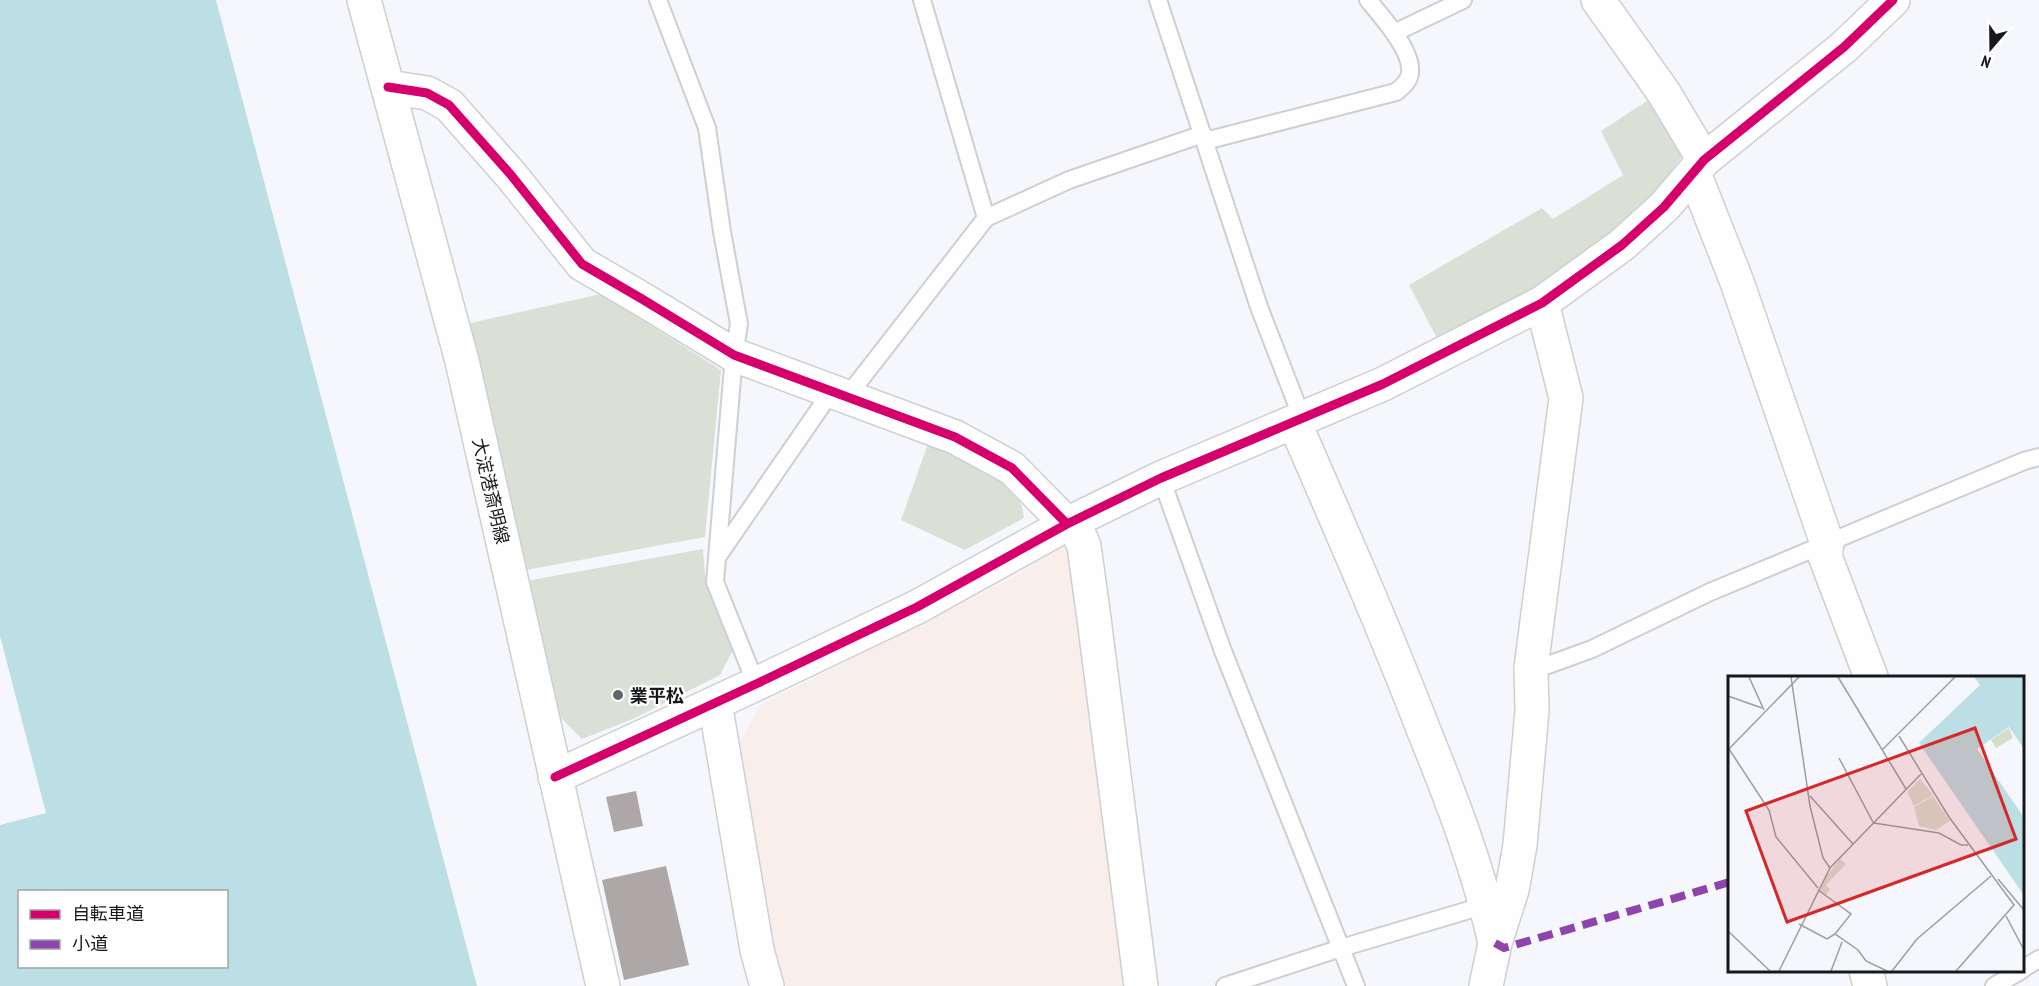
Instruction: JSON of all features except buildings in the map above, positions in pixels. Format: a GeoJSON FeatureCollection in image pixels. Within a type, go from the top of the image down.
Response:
{"type":"FeatureCollection","features":[{"type":"Feature","properties":{"kind":"street","name":"大淀港斎明線"},"geometry":{"type":"LineString","coordinates":[[364,0],[462,361],[603,986]]}},
{"type":"Feature","properties":{"kind":"street"},"geometry":{"type":"LineString","coordinates":[[1598,0],[1664,93],[1699,166],[1827,543],[1825,556],[1871,676]]}},
{"type":"Feature","properties":{"kind":"street"},"geometry":{"type":"LineString","coordinates":[[555,777],[916,607],[1070,523],[1161,478],[1383,384],[1542,303],[1622,245],[1664,207],[1699,166],[1844,48],[1893,0]]}},
{"type":"Feature","properties":{"kind":"street"},"geometry":{"type":"LineString","coordinates":[[388,87],[427,93],[449,105],[511,175],[582,264],[734,355],[955,437],[1012,468],[1070,523],[1083,546],[1090,589],[1141,986]]}},
{"type":"Feature","properties":{"kind":"street"},"geometry":{"type":"LineString","coordinates":[[1486,986],[1495,943],[1512,890],[1520,845],[1532,711],[1531,668],[1566,398],[1542,303]]}},
{"type":"Feature","properties":{"kind":"street"},"geometry":{"type":"LineString","coordinates":[[1297,421],[1299,433],[1384,628],[1448,791],[1486,905],[1495,943]]}},
{"type":"Feature","properties":{"kind":"street"},"geometry":{"type":"LineString","coordinates":[[716,703],[757,950],[767,986]]}},
{"type":"Feature","properties":{"kind":"street"},"geometry":{"type":"LineString","coordinates":[[1866,971],[1870,986]]}},
{"type":"Feature","properties":{"kind":"lane"},"geometry":{"type":"LineString","coordinates":[[658,0],[707,128],[722,232],[739,324],[734,355],[715,582],[756,684]]}},
{"type":"Feature","properties":{"kind":"lane"},"geometry":{"type":"LineString","coordinates":[[922,0],[986,218]]}},
{"type":"Feature","properties":{"kind":"lane"},"geometry":{"type":"LineString","coordinates":[[1158,0],[1259,307],[1297,405],[1297,421]]}},
{"type":"Feature","properties":{"kind":"lane"},"geometry":{"type":"LineString","coordinates":[[718,556],[838,395],[986,218],[1069,180],[1204,138],[1396,92],[1406,84],[1410,74],[1408,59],[1394,33],[1368,0]]}},
{"type":"Feature","properties":{"kind":"lane"},"geometry":{"type":"LineString","coordinates":[[1394,33],[1463,0]]}},
{"type":"Feature","properties":{"kind":"lane"},"geometry":{"type":"LineString","coordinates":[[1531,668],[1548,665],[1592,649],[1710,592],[2024,460],[2039,457]]}},
{"type":"Feature","properties":{"kind":"lane"},"geometry":{"type":"LineString","coordinates":[[1161,478],[1223,651],[1356,986]]}},
{"type":"Feature","properties":{"kind":"lane"},"geometry":{"type":"LineString","coordinates":[[1226,986],[1341,948],[1486,905]]}},
{"type":"Feature","properties":{"kind":"lane"},"geometry":{"type":"LineString","coordinates":[[2024,968],[2039,959]]}},
{"type":"Feature","properties":{"kind":"lane"},"geometry":{"type":"LineString","coordinates":[[1994,986],[2019,971]]}},
{"type":"Feature","properties":{"kind":"shaded area"},"geometry":{"type":"Polygon","coordinates":[[[1653,97],[1686,151],[1660,186],[1630,220],[1533,291],[1439,342],[1409,285],[1542,208],[1553,219],[1623,175],[1601,131],[1653,97]]]}},
{"type":"Feature","properties":{"kind":"shaded area"},"geometry":{"type":"Polygon","coordinates":[[[601,294],[721,370],[705,537],[526,570],[466,324],[601,294]]]}},
{"type":"Feature","properties":{"kind":"shaded area"},"geometry":{"type":"Polygon","coordinates":[[[929,441],[971,458],[1014,489],[1022,506],[1024,518],[965,550],[901,520],[929,441]]]}},
{"type":"Feature","properties":{"kind":"shaded area"},"geometry":{"type":"Polygon","coordinates":[[[1068,540],[1074,548],[1124,986],[786,986],[757,885],[739,744],[760,705],[1012,578],[1068,540]]]}},
{"type":"Feature","properties":{"kind":"shaded area"},"geometry":{"type":"Polygon","coordinates":[[[703,549],[706,586],[733,650],[720,675],[635,718],[582,739],[558,715],[526,581],[703,549]]]}},
{"type":"Feature","properties":{"kind":"water"},"geometry":{"type":"Polygon","coordinates":[[[0,0],[216,0],[477,986],[0,986],[0,825],[46,813],[0,636],[0,0]]]}},
{"type":"Feature","properties":{"kind":"marked path"},"geometry":{"type":"LineString","coordinates":[[1495,943],[1504,948],[1728,883]]}},
{"type":"Feature","properties":{"kind":"cycle path"},"geometry":{"type":"LineString","coordinates":[[555,777],[917,607],[1067,524],[1161,478],[1383,384],[1542,303],[1622,245],[1664,207],[1704,160],[1844,47],[1893,0]]}},
{"type":"Feature","properties":{"kind":"cycle path"},"geometry":{"type":"LineString","coordinates":[[388,87],[427,93],[449,105],[511,175],[582,264],[734,355],[955,437],[1012,468],[1067,524]]}},
{"type":"Feature","properties":{"kind":"place","name":"業平松"},"geometry":{"type":"Point","coordinates":[618,695]}}]}
